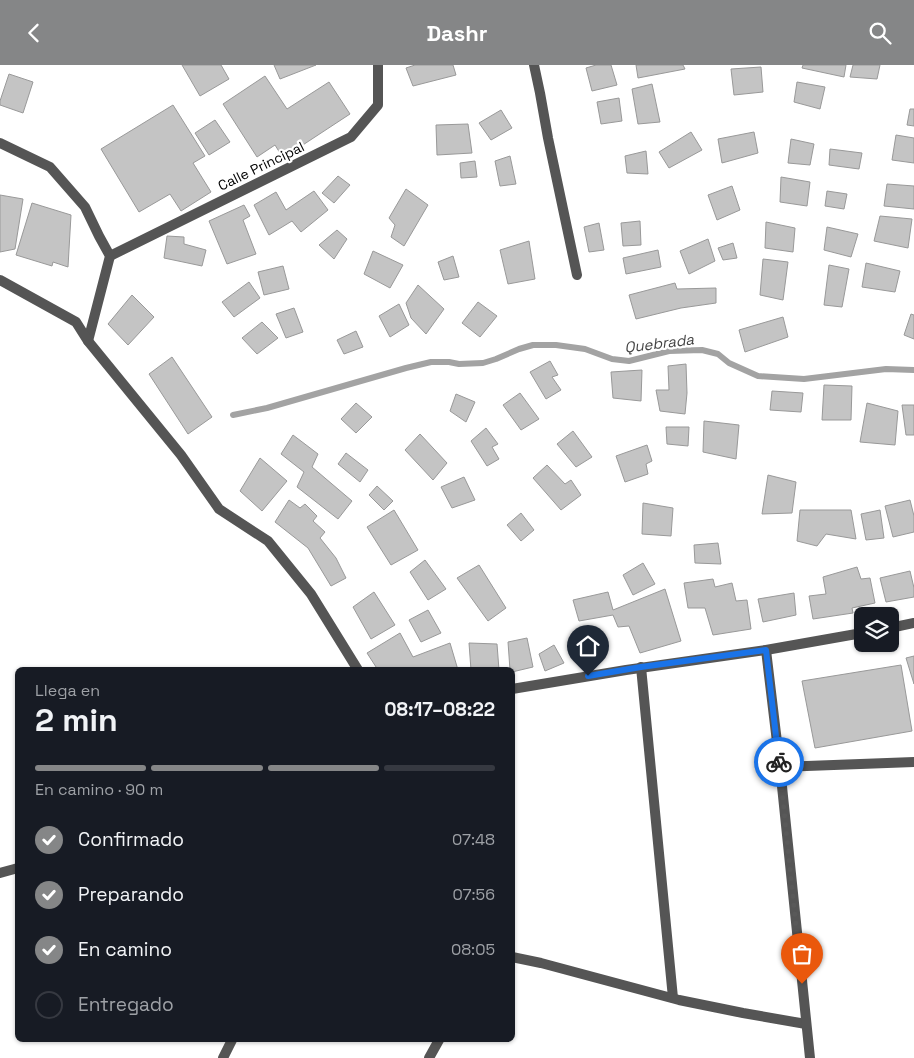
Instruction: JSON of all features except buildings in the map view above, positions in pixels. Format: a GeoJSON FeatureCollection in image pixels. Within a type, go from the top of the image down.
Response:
{"type":"FeatureCollection","features":[{"type":"Feature","properties":{"kind":"street","name":"Calle Principal"},"geometry":{"type":"LineString","coordinates":[[110,256],[351,137],[378,105],[378,65]]}},
{"type":"Feature","properties":{"kind":"street"},"geometry":{"type":"LineString","coordinates":[[534,65],[577,275]]}},
{"type":"Feature","properties":{"kind":"street"},"geometry":{"type":"LineString","coordinates":[[0,143],[50,167],[85,207],[110,256],[88,341]]}},
{"type":"Feature","properties":{"kind":"street"},"geometry":{"type":"LineString","coordinates":[[0,280],[76,322],[88,341],[181,455],[219,509],[268,541],[299,579],[311,594],[356,667]]}},
{"type":"Feature","properties":{"kind":"street"},"geometry":{"type":"LineString","coordinates":[[899,626],[914,623]]}},
{"type":"Feature","properties":{"kind":"street"},"geometry":{"type":"LineString","coordinates":[[515,688],[641,667],[766,650],[854,634]]}},
{"type":"Feature","properties":{"kind":"street"},"geometry":{"type":"LineString","coordinates":[[766,650],[810,1058]]}},
{"type":"Feature","properties":{"kind":"street"},"geometry":{"type":"LineString","coordinates":[[641,667],[673,998]]}},
{"type":"Feature","properties":{"kind":"street"},"geometry":{"type":"LineString","coordinates":[[780,767],[914,762]]}},
{"type":"Feature","properties":{"kind":"street"},"geometry":{"type":"LineString","coordinates":[[0,873],[15,869]]}},
{"type":"Feature","properties":{"kind":"street"},"geometry":{"type":"LineString","coordinates":[[515,958],[673,998],[806,1024]]}},
{"type":"Feature","properties":{"kind":"street"},"geometry":{"type":"LineString","coordinates":[[223,1058],[231,1042]]}},
{"type":"Feature","properties":{"kind":"street"},"geometry":{"type":"LineString","coordinates":[[429,1058],[438,1042]]}},
{"type":"Feature","properties":{"kind":"waterway","name":"Quebrada"},"geometry":{"type":"LineString","coordinates":[[233,415],[267,408],[431,362],[483,363],[533,345],[556,345],[585,349],[612,359],[629,361],[669,351],[702,350],[718,354],[729,363],[758,376],[804,379],[886,369],[914,370]]}},
{"type":"Feature","properties":{"kind":"way so far"},"geometry":{"type":"LineString","coordinates":[[779,762],[802,984]]}},
{"type":"Feature","properties":{"kind":"route"},"geometry":{"type":"LineString","coordinates":[[588,676],[766,650],[779,762]]}}]}
